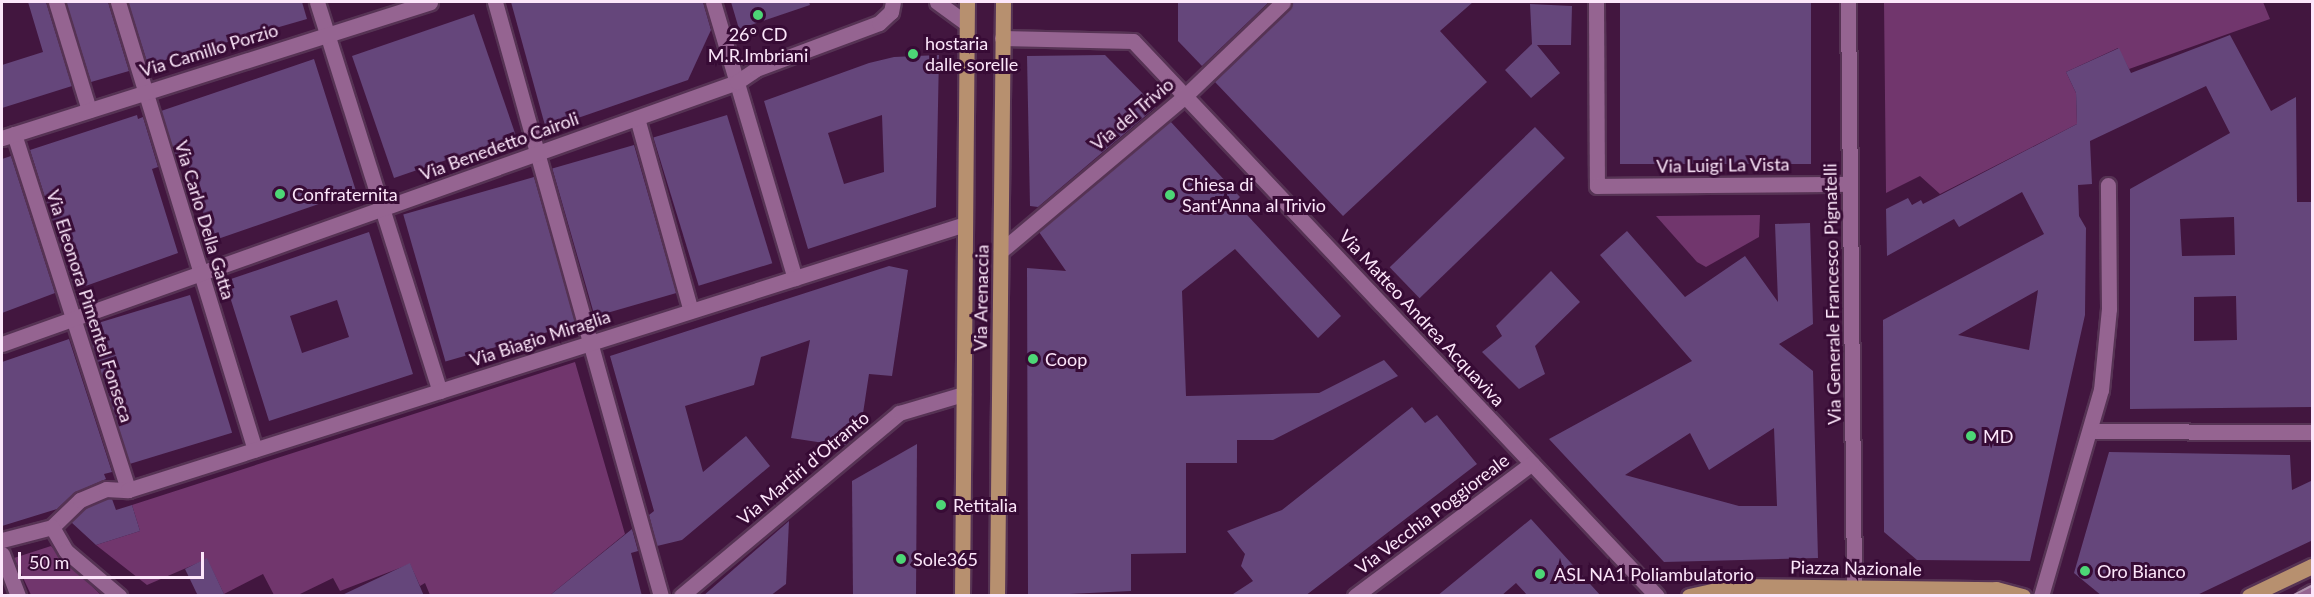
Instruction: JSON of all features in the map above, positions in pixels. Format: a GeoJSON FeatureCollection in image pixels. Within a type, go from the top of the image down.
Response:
{"type":"FeatureCollection","features":[{"type":"Feature","properties":{"kind":"main road","name":"Via Arenaccia"},"geometry":{"type":"LineString","coordinates":[[962,596],[967,2]]}},
{"type":"Feature","properties":{"kind":"main road","name":"Via Arenaccia"},"geometry":{"type":"LineString","coordinates":[[997,596],[1003,2]]}},
{"type":"Feature","properties":{"kind":"main road"},"geometry":{"type":"LineString","coordinates":[[2248,596],[2313,566]]}},
{"type":"Feature","properties":{"kind":"main road","name":"Piazza Nazionale"},"geometry":{"type":"LineString","coordinates":[[1689,596],[1734,586],[1996,589],[2023,596]]}},
{"type":"Feature","properties":{"kind":"street"},"geometry":{"type":"LineString","coordinates":[[56,2],[89,110]]}},
{"type":"Feature","properties":{"kind":"street","name":"Via Carlo Della Gatta"},"geometry":{"type":"LineString","coordinates":[[118,2],[255,450]]}},
{"type":"Feature","properties":{"kind":"street"},"geometry":{"type":"LineString","coordinates":[[317,2],[440,391]]}},
{"type":"Feature","properties":{"kind":"street","name":"Via Camillo Porzio"},"geometry":{"type":"LineString","coordinates":[[8,136],[430,2]]}},
{"type":"Feature","properties":{"kind":"street"},"geometry":{"type":"LineString","coordinates":[[495,2],[593,342],[661,596]]}},
{"type":"Feature","properties":{"kind":"street"},"geometry":{"type":"LineString","coordinates":[[713,2],[795,278]]}},
{"type":"Feature","properties":{"kind":"street","name":"Via Benedetto Cairoli"},"geometry":{"type":"LineString","coordinates":[[2,344],[737,82],[756,69],[879,23],[891,12],[893,2]]}},
{"type":"Feature","properties":{"kind":"street"},"geometry":{"type":"LineString","coordinates":[[937,2],[966,23]]}},
{"type":"Feature","properties":{"kind":"street","name":"Via del Trivio"},"geometry":{"type":"LineString","coordinates":[[1000,251],[1185,97],[1283,2]]}},
{"type":"Feature","properties":{"kind":"street","name":"Via Luigi La Vista"},"geometry":{"type":"LineString","coordinates":[[1596,2],[1597,186],[1850,184]]}},
{"type":"Feature","properties":{"kind":"street","name":"Via Generale Francesco Pignatelli"},"geometry":{"type":"LineString","coordinates":[[1848,2],[1854,586]]}},
{"type":"Feature","properties":{"kind":"street","name":"Via Matteo Andrea Acquaviva"},"geometry":{"type":"LineString","coordinates":[[1002,38],[1133,40],[1657,596]]}},
{"type":"Feature","properties":{"kind":"street"},"geometry":{"type":"LineString","coordinates":[[637,118],[691,311]]}},
{"type":"Feature","properties":{"kind":"street","name":"Via Eleonora Pimentel Fonseca"},"geometry":{"type":"LineString","coordinates":[[8,136],[73,319],[128,490]]}},
{"type":"Feature","properties":{"kind":"street"},"geometry":{"type":"LineString","coordinates":[[2041,596],[2091,431],[2101,390],[2109,309],[2108,185]]}},
{"type":"Feature","properties":{"kind":"street","name":"Via Biagio Miraglia"},"geometry":{"type":"LineString","coordinates":[[52,527],[80,500],[106,489],[128,490],[964,224]]}},
{"type":"Feature","properties":{"kind":"street","name":"Via Martiri d'Otranto"},"geometry":{"type":"LineString","coordinates":[[681,596],[899,413],[963,394]]}},
{"type":"Feature","properties":{"kind":"street"},"geometry":{"type":"LineString","coordinates":[[2091,431],[2313,432]]}},
{"type":"Feature","properties":{"kind":"street","name":"Via Vecchia Poggioreale"},"geometry":{"type":"LineString","coordinates":[[1361,594],[1532,463]]}},
{"type":"Feature","properties":{"kind":"street"},"geometry":{"type":"LineString","coordinates":[[2,540],[52,527],[66,551],[119,596]]}},
{"type":"Feature","properties":{"kind":"street"},"geometry":{"type":"LineString","coordinates":[[2,554],[18,596]]}},
{"type":"Feature","properties":{"kind":"street"},"geometry":{"type":"LineString","coordinates":[[2305,596],[2313,592]]}},
{"type":"Feature","properties":{"kind":"shaded area"},"geometry":{"type":"Polygon","coordinates":[[[1884,2],[2263,2],[2270,19],[2129,69],[2118,48],[2066,72],[2076,93],[2077,124],[1940,194],[1920,176],[1886,193],[1884,2]]]}},
{"type":"Feature","properties":{"kind":"shaded area"},"geometry":{"type":"Polygon","coordinates":[[[1760,215],[1759,237],[1706,267],[1697,262],[1656,216],[1760,215]]]}},
{"type":"Feature","properties":{"kind":"shaded area"},"geometry":{"type":"Polygon","coordinates":[[[575,362],[625,534],[549,596],[430,595],[425,583],[420,586],[410,564],[340,591],[333,578],[298,595],[274,595],[263,574],[224,594],[207,559],[147,585],[96,545],[140,531],[132,505],[575,362]]]}},
{"type":"Feature","properties":{"kind":"shaded area"},"geometry":{"type":"Polygon","coordinates":[[[51,546],[101,595],[31,595],[14,558],[51,546]]]}},
{"type":"Feature","properties":{"kind":"building"},"geometry":{"type":"Polygon","coordinates":[[[28,2],[46,2],[72,86],[2,108],[2,65],[43,52],[28,2]]]}},
{"type":"Feature","properties":{"kind":"building"},"geometry":{"type":"Polygon","coordinates":[[[66,2],[108,2],[129,71],[91,82],[66,2]]]}},
{"type":"Feature","properties":{"kind":"building"},"geometry":{"type":"Polygon","coordinates":[[[128,2],[302,2],[307,19],[148,65],[128,2]]]}},
{"type":"Feature","properties":{"kind":"building"},"geometry":{"type":"Polygon","coordinates":[[[511,2],[703,2],[711,30],[688,80],[546,129],[511,2]]]}},
{"type":"Feature","properties":{"kind":"building","name":"26° CD M.R.Imbriani"},"geometry":{"type":"Polygon","coordinates":[[[731,2],[809,2],[810,5],[739,29],[731,2]]]}},
{"type":"Feature","properties":{"kind":"building"},"geometry":{"type":"Polygon","coordinates":[[[1178,2],[1269,2],[1202,66],[1178,41],[1178,2]]]}},
{"type":"Feature","properties":{"kind":"building"},"geometry":{"type":"Polygon","coordinates":[[[1293,2],[1473,2],[1440,31],[1487,82],[1343,216],[1215,82],[1290,9],[1293,2]]]}},
{"type":"Feature","properties":{"kind":"building"},"geometry":{"type":"Polygon","coordinates":[[[1620,2],[1811,2],[1811,164],[1620,164],[1620,2]]]}},
{"type":"Feature","properties":{"kind":"building"},"geometry":{"type":"Polygon","coordinates":[[[1530,4],[1572,6],[1571,45],[1537,45],[1560,73],[1531,98],[1505,70],[1532,44],[1530,4]]]}},
{"type":"Feature","properties":{"kind":"building"},"geometry":{"type":"Polygon","coordinates":[[[474,14],[516,136],[394,178],[352,56],[474,14]]]}},
{"type":"Feature","properties":{"kind":"building"},"geometry":{"type":"Polygon","coordinates":[[[2230,35],[2271,111],[2296,97],[2297,202],[2313,202],[2313,407],[2130,409],[2130,189],[2230,133],[2206,86],[2090,141],[2092,184],[2078,185],[2079,216],[2086,228],[2085,315],[2030,561],[1917,560],[1884,532],[1883,320],[2044,234],[2022,192],[1959,227],[1954,219],[1887,256],[1886,209],[1908,198],[1912,205],[1921,200],[1923,204],[2077,124],[2076,93],[2066,72],[2119,48],[2131,73],[2230,35]],[[2234,217],[2180,219],[2182,256],[2235,255],[2234,217]],[[2038,290],[1958,335],[2029,350],[2038,290]],[[2236,296],[2194,297],[2194,341],[2237,340],[2236,296]]]}},
{"type":"Feature","properties":{"kind":"building"},"geometry":{"type":"Polygon","coordinates":[[[939,55],[936,207],[808,249],[764,101],[869,63],[894,57],[939,55]],[[882,115],[828,133],[844,184],[884,172],[882,115]]]}},
{"type":"Feature","properties":{"kind":"building"},"geometry":{"type":"Polygon","coordinates":[[[1105,55],[1156,107],[1038,207],[1030,206],[1027,56],[1105,55]]]}},
{"type":"Feature","properties":{"kind":"building"},"geometry":{"type":"Polygon","coordinates":[[[314,59],[356,191],[212,241],[186,158],[177,161],[161,111],[314,59]]]}},
{"type":"Feature","properties":{"kind":"building"},"geometry":{"type":"Polygon","coordinates":[[[137,115],[138,119],[143,117],[158,167],[152,169],[178,253],[80,288],[79,284],[73,286],[30,150],[137,115]]]}},
{"type":"Feature","properties":{"kind":"building"},"geometry":{"type":"Polygon","coordinates":[[[727,115],[772,263],[699,286],[653,138],[727,115]]]}},
{"type":"Feature","properties":{"kind":"building"},"geometry":{"type":"Polygon","coordinates":[[[1170,121],[1240,197],[1235,202],[1341,316],[1318,338],[1235,249],[1182,291],[1186,396],[1319,393],[1384,360],[1398,376],[1273,440],[1237,440],[1237,463],[1186,463],[1186,553],[1131,554],[1131,591],[1028,596],[1027,268],[1066,271],[1039,232],[1170,121]]]}},
{"type":"Feature","properties":{"kind":"building"},"geometry":{"type":"Polygon","coordinates":[[[1535,127],[1565,158],[1420,298],[1390,267],[1535,127]]]}},
{"type":"Feature","properties":{"kind":"building"},"geometry":{"type":"Polygon","coordinates":[[[634,145],[676,293],[595,316],[552,168],[634,145]]]}},
{"type":"Feature","properties":{"kind":"building"},"geometry":{"type":"Polygon","coordinates":[[[11,156],[55,293],[2,313],[2,159],[11,156]]]}},
{"type":"Feature","properties":{"kind":"building"},"geometry":{"type":"Polygon","coordinates":[[[534,177],[576,324],[445,362],[403,214],[534,177]]]}},
{"type":"Feature","properties":{"kind":"building"},"geometry":{"type":"Polygon","coordinates":[[[1810,223],[1813,324],[1779,344],[1813,371],[1818,558],[1664,562],[1549,439],[1692,361],[1600,255],[1627,231],[1685,297],[1745,256],[1778,302],[1775,224],[1810,223]],[[1774,428],[1709,470],[1690,433],[1625,475],[1739,506],[1777,506],[1774,428]]]}},
{"type":"Feature","properties":{"kind":"building"},"geometry":{"type":"Polygon","coordinates":[[[369,232],[413,374],[269,421],[225,281],[369,232]],[[337,300],[290,316],[302,353],[349,337],[337,300]]]}},
{"type":"Feature","properties":{"kind":"building"},"geometry":{"type":"Polygon","coordinates":[[[889,266],[908,270],[892,376],[869,374],[860,433],[844,446],[791,438],[810,340],[761,357],[754,385],[685,406],[703,472],[746,436],[770,466],[682,540],[657,546],[649,515],[654,511],[610,356],[889,266]]]}},
{"type":"Feature","properties":{"kind":"building"},"geometry":{"type":"Polygon","coordinates":[[[1551,271],[1580,302],[1535,346],[1545,374],[1519,389],[1482,352],[1502,336],[1496,326],[1551,271]]]}},
{"type":"Feature","properties":{"kind":"building"},"geometry":{"type":"Polygon","coordinates":[[[190,295],[232,433],[128,465],[86,327],[190,295]]]}},
{"type":"Feature","properties":{"kind":"building"},"geometry":{"type":"Polygon","coordinates":[[[69,339],[112,472],[104,474],[106,479],[74,493],[57,509],[2,526],[2,362],[69,339]]]}},
{"type":"Feature","properties":{"kind":"building"},"geometry":{"type":"Polygon","coordinates":[[[1412,407],[1425,423],[1437,415],[1477,464],[1305,596],[1230,596],[1253,581],[1241,566],[1245,554],[1227,531],[1282,510],[1412,407]]]}},
{"type":"Feature","properties":{"kind":"building"},"geometry":{"type":"Polygon","coordinates":[[[917,444],[916,596],[853,596],[852,481],[917,444]]]}},
{"type":"Feature","properties":{"kind":"building"},"geometry":{"type":"Polygon","coordinates":[[[2109,452],[2290,455],[2292,490],[2313,480],[2313,540],[2195,596],[2102,596],[2074,573],[2109,452]]]}},
{"type":"Feature","properties":{"kind":"building"},"geometry":{"type":"Polygon","coordinates":[[[112,499],[116,510],[132,505],[140,531],[96,545],[71,522],[85,508],[112,499]]]}},
{"type":"Feature","properties":{"kind":"building"},"geometry":{"type":"Polygon","coordinates":[[[1531,519],[1601,596],[1528,596],[1516,583],[1501,596],[1437,596],[1531,519]]]}},
{"type":"Feature","properties":{"kind":"building"},"geometry":{"type":"Polygon","coordinates":[[[789,521],[786,584],[770,596],[703,596],[789,521]]]}},
{"type":"Feature","properties":{"kind":"building"},"geometry":{"type":"Polygon","coordinates":[[[632,529],[638,551],[631,553],[642,596],[549,596],[632,529]]]}},
{"type":"Feature","properties":{"kind":"building"},"geometry":{"type":"Polygon","coordinates":[[[207,558],[225,596],[198,596],[185,569],[207,558]]]}},
{"type":"Feature","properties":{"kind":"building"},"geometry":{"type":"Polygon","coordinates":[[[410,563],[424,596],[340,596],[410,563]]]}},
{"type":"Feature","properties":{"kind":"tram line"},"geometry":{"type":"LineString","coordinates":[[2292,596],[2312,586]]}},
{"type":"Feature","properties":{"kind":"place","name":"26° CD M.R.Imbriani"},"geometry":{"type":"Point","coordinates":[758,15]}},
{"type":"Feature","properties":{"kind":"place","name":"hostaria dalle sorelle"},"geometry":{"type":"Point","coordinates":[913,54]}},
{"type":"Feature","properties":{"kind":"place","name":"Confraternita"},"geometry":{"type":"Point","coordinates":[280,194]}},
{"type":"Feature","properties":{"kind":"place","name":"Chiesa di Sant'Anna al Trivio"},"geometry":{"type":"Point","coordinates":[1170,195]}},
{"type":"Feature","properties":{"kind":"place","name":"Coop"},"geometry":{"type":"Point","coordinates":[1033,359]}},
{"type":"Feature","properties":{"kind":"place","name":"MD"},"geometry":{"type":"Point","coordinates":[1971,436]}},
{"type":"Feature","properties":{"kind":"place","name":"Retitalia"},"geometry":{"type":"Point","coordinates":[941,505]}},
{"type":"Feature","properties":{"kind":"place","name":"Sole365"},"geometry":{"type":"Point","coordinates":[901,559]}},
{"type":"Feature","properties":{"kind":"place","name":"Oro Bianco"},"geometry":{"type":"Point","coordinates":[2085,571]}},
{"type":"Feature","properties":{"kind":"place","name":"ASL NA1 Poliambulatorio"},"geometry":{"type":"Point","coordinates":[1540,574]}}]}
